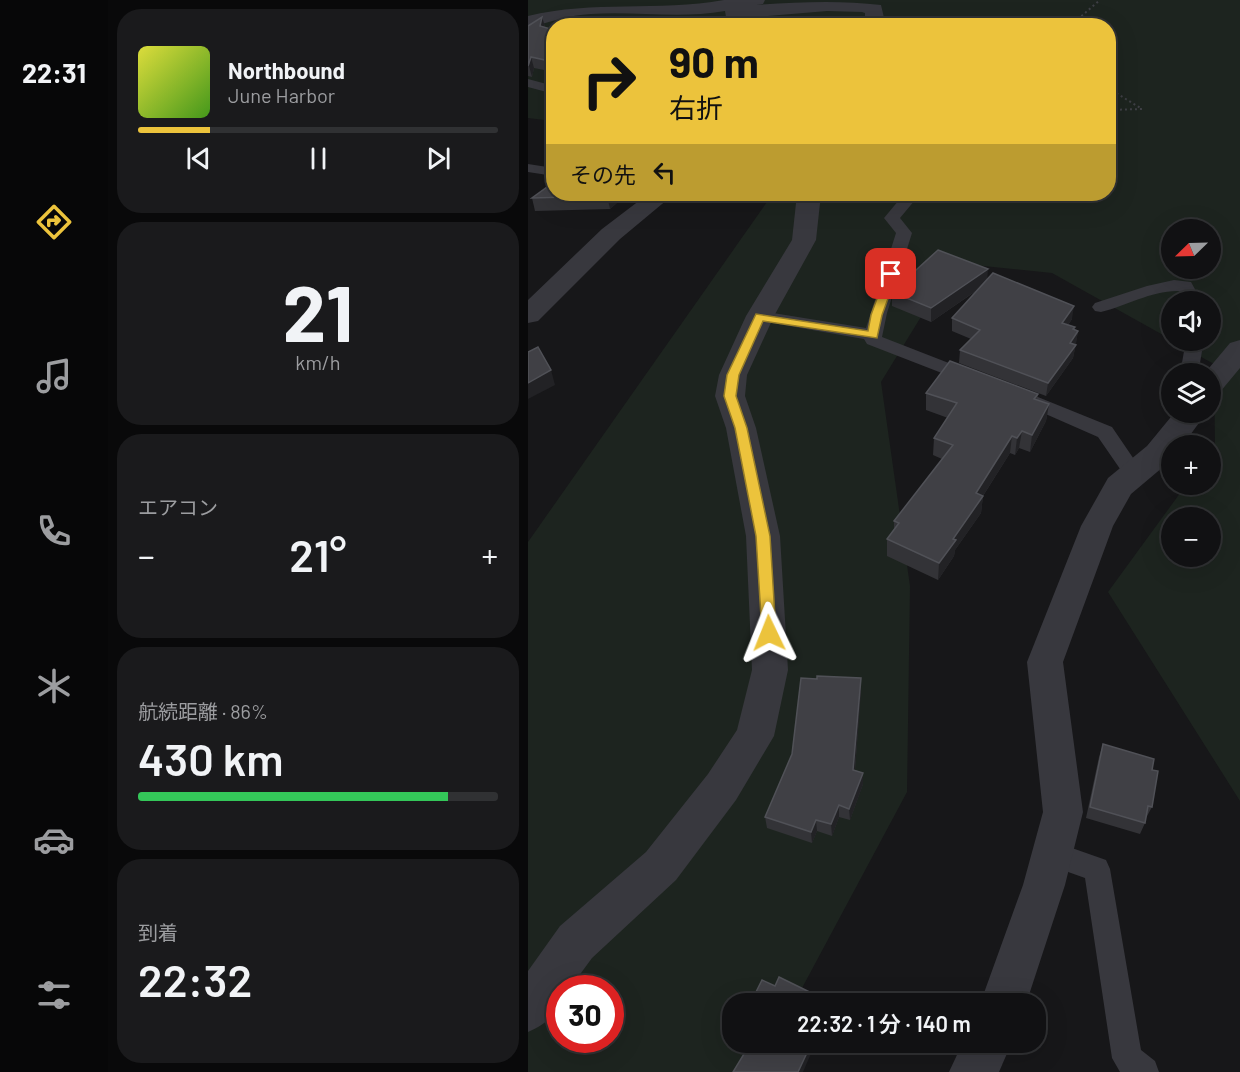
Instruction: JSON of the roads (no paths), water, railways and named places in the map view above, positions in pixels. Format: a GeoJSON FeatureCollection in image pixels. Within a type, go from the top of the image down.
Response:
{"type":"FeatureCollection","features":[{"type":"Feature","properties":{"kind":"street"},"geometry":{"type":"LineString","coordinates":[[528,22],[551,14],[590,8],[699,10],[756,0]]}},
{"type":"Feature","properties":{"kind":"street"},"geometry":{"type":"LineString","coordinates":[[699,10],[716,14],[737,13],[807,3],[853,2],[868,4],[874,9],[874,18]]}},
{"type":"Feature","properties":{"kind":"street"},"geometry":{"type":"LineString","coordinates":[[528,315],[611,234],[653,201]]}},
{"type":"Feature","properties":{"kind":"street"},"geometry":{"type":"LineString","coordinates":[[528,1009],[576,942],[661,866],[722,787],[755,736],[770,670],[763,536],[741,428],[730,396],[733,375],[760,316],[804,240],[808,201]]}},
{"type":"Feature","properties":{"kind":"street"},"geometry":{"type":"LineString","coordinates":[[1221,372],[1240,349]]}},
{"type":"Feature","properties":{"kind":"street"},"geometry":{"type":"LineString","coordinates":[[1007,993],[1044,885],[1063,812],[1045,662],[1096,526],[1119,486],[1158,454],[1183,423]]}},
{"type":"Feature","properties":{"kind":"street"},"geometry":{"type":"LineString","coordinates":[[973,1072],[983,1053]]}},
{"type":"Feature","properties":{"kind":"lane"},"geometry":{"type":"LineString","coordinates":[[528,83],[546,88]]}},
{"type":"Feature","properties":{"kind":"lane"},"geometry":{"type":"LineString","coordinates":[[528,168],[546,171]]}},
{"type":"Feature","properties":{"kind":"lane"},"geometry":{"type":"LineString","coordinates":[[906,201],[892,218],[904,233],[899,254],[876,315],[873,340],[989,384]]}},
{"type":"Feature","properties":{"kind":"lane"},"geometry":{"type":"LineString","coordinates":[[1101,307],[1172,284],[1185,286],[1188,291]]}},
{"type":"Feature","properties":{"kind":"lane"},"geometry":{"type":"LineString","coordinates":[[760,316],[873,335]]}},
{"type":"Feature","properties":{"kind":"lane"},"geometry":{"type":"LineString","coordinates":[[1011,393],[1055,409],[1105,432],[1134,474]]}},
{"type":"Feature","properties":{"kind":"lane"},"geometry":{"type":"LineString","coordinates":[[1052,854],[1097,869],[1127,1058],[1144,1072]]}}]}
